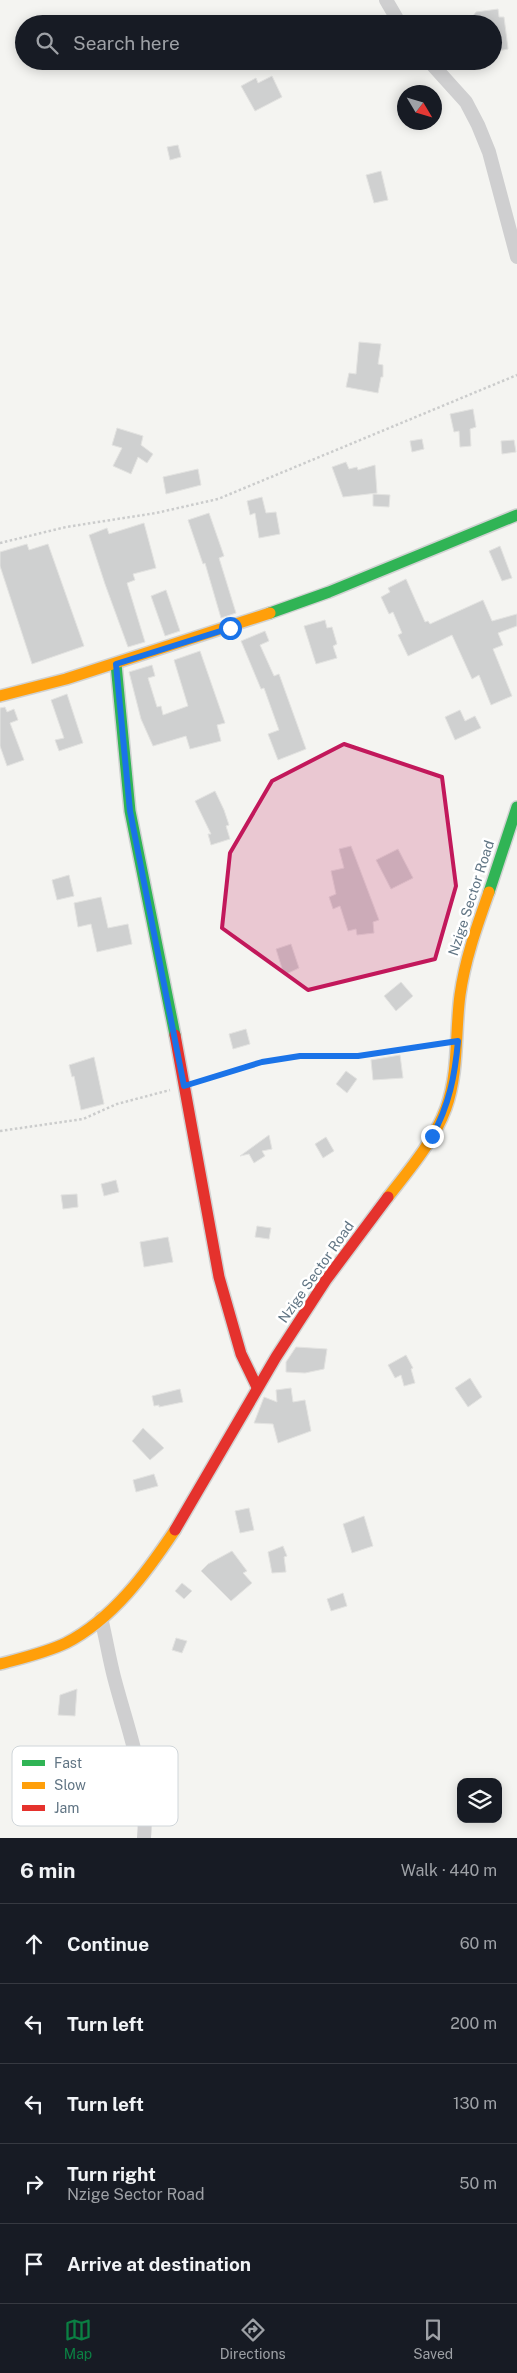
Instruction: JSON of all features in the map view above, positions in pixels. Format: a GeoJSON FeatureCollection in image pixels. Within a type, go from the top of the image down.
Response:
{"type":"FeatureCollection","features":[{"type":"Feature","properties":{"kind":"street"},"geometry":{"type":"LineString","coordinates":[[386,0],[395,15]]}},
{"type":"Feature","properties":{"kind":"street"},"geometry":{"type":"LineString","coordinates":[[436,70],[466,102],[478,125],[489,152],[517,257]]}},
{"type":"Feature","properties":{"kind":"street"},"geometry":{"type":"LineString","coordinates":[[0,696],[116,664],[230,628],[517,515]]}},
{"type":"Feature","properties":{"kind":"street"},"geometry":{"type":"LineString","coordinates":[[116,664],[130,811],[219,1277],[241,1354],[257,1387]]}},
{"type":"Feature","properties":{"kind":"street","name":"Nzige Sector Road"},"geometry":{"type":"LineString","coordinates":[[0,1664],[40,1653],[84,1632],[136,1583],[152,1563],[205,1479],[257,1387],[319,1291],[423,1150],[446,1108],[451,1090],[458,1041],[460,997],[465,964],[517,807]]}},
{"type":"Feature","properties":{"kind":"street"},"geometry":{"type":"LineString","coordinates":[[101,1618],[114,1677],[134,1746]]}},
{"type":"Feature","properties":{"kind":"path"},"geometry":{"type":"LineString","coordinates":[[0,543],[66,527],[156,513],[218,499],[517,375]]}},
{"type":"Feature","properties":{"kind":"path"},"geometry":{"type":"LineString","coordinates":[[0,1131],[83,1119],[117,1104],[262,1062],[300,1056],[358,1056],[458,1041]]}},
{"type":"Feature","properties":{"kind":"highlighted area"},"geometry":{"type":"Polygon","coordinates":[[[344,744],[442,777],[456,886],[435,959],[308,990],[222,928],[230,853],[272,781],[344,744]]]}},
{"type":"Feature","properties":{"kind":"building"},"geometry":{"type":"Polygon","coordinates":[[[498,9],[499,15],[474,15],[476,12],[498,9]]]}},
{"type":"Feature","properties":{"kind":"building"},"geometry":{"type":"Polygon","coordinates":[[[502,17],[504,17],[508,49],[502,50],[502,17]]]}},
{"type":"Feature","properties":{"kind":"building"},"geometry":{"type":"Polygon","coordinates":[[[272,76],[282,97],[255,111],[241,86],[256,78],[258,83],[272,76]]]}},
{"type":"Feature","properties":{"kind":"building"},"geometry":{"type":"Polygon","coordinates":[[[178,145],[181,157],[170,160],[167,147],[178,145]]]}},
{"type":"Feature","properties":{"kind":"building"},"geometry":{"type":"Polygon","coordinates":[[[381,171],[388,200],[374,203],[366,175],[381,171]]]}},
{"type":"Feature","properties":{"kind":"building"},"geometry":{"type":"Polygon","coordinates":[[[359,342],[381,344],[378,364],[383,365],[383,377],[381,377],[378,393],[346,387],[349,373],[356,374],[359,342]]]}},
{"type":"Feature","properties":{"kind":"building"},"geometry":{"type":"Polygon","coordinates":[[[473,409],[476,427],[470,429],[471,446],[460,447],[459,431],[454,432],[450,414],[473,409]]]}},
{"type":"Feature","properties":{"kind":"building"},"geometry":{"type":"Polygon","coordinates":[[[117,428],[143,436],[141,445],[153,454],[147,463],[138,457],[131,474],[113,466],[122,448],[112,445],[117,428]]]}},
{"type":"Feature","properties":{"kind":"building"},"geometry":{"type":"Polygon","coordinates":[[[422,439],[424,449],[412,452],[410,441],[422,439]]]}},
{"type":"Feature","properties":{"kind":"building"},"geometry":{"type":"Polygon","coordinates":[[[514,440],[516,452],[502,454],[501,441],[514,440]]]}},
{"type":"Feature","properties":{"kind":"building"},"geometry":{"type":"Polygon","coordinates":[[[346,462],[349,469],[357,467],[358,470],[375,465],[377,493],[343,497],[332,467],[346,462]]]}},
{"type":"Feature","properties":{"kind":"building"},"geometry":{"type":"Polygon","coordinates":[[[198,469],[201,485],[166,494],[163,477],[198,469]]]}},
{"type":"Feature","properties":{"kind":"building"},"geometry":{"type":"Polygon","coordinates":[[[373,494],[390,495],[389,507],[373,506],[373,494]]]}},
{"type":"Feature","properties":{"kind":"building"},"geometry":{"type":"Polygon","coordinates":[[[262,497],[266,513],[276,512],[280,534],[259,538],[255,513],[250,515],[247,501],[262,497]]]}},
{"type":"Feature","properties":{"kind":"building"},"geometry":{"type":"Polygon","coordinates":[[[209,513],[224,556],[219,558],[236,613],[221,618],[205,563],[203,564],[188,520],[209,513]]]}},
{"type":"Feature","properties":{"kind":"building"},"geometry":{"type":"Polygon","coordinates":[[[144,523],[156,568],[133,574],[135,580],[127,583],[145,642],[128,647],[89,535],[107,528],[109,534],[144,523]]]}},
{"type":"Feature","properties":{"kind":"building"},"geometry":{"type":"Polygon","coordinates":[[[27,544],[29,550],[48,544],[84,646],[32,664],[0,566],[0,552],[27,544]]]}},
{"type":"Feature","properties":{"kind":"building"},"geometry":{"type":"Polygon","coordinates":[[[500,546],[512,578],[502,581],[489,551],[500,546]]]}},
{"type":"Feature","properties":{"kind":"building"},"geometry":{"type":"Polygon","coordinates":[[[406,579],[425,622],[428,621],[430,624],[483,600],[492,621],[517,614],[517,626],[498,633],[503,645],[493,649],[512,696],[491,705],[479,675],[472,679],[452,635],[408,656],[398,635],[402,633],[393,612],[389,614],[381,597],[390,592],[388,588],[406,579]]]}},
{"type":"Feature","properties":{"kind":"building"},"geometry":{"type":"Polygon","coordinates":[[[166,590],[180,631],[165,636],[151,596],[166,590]]]}},
{"type":"Feature","properties":{"kind":"building"},"geometry":{"type":"Polygon","coordinates":[[[325,620],[327,628],[332,627],[337,644],[333,646],[337,658],[316,664],[304,626],[325,620]]]}},
{"type":"Feature","properties":{"kind":"building"},"geometry":{"type":"Polygon","coordinates":[[[265,631],[269,641],[260,645],[274,676],[279,674],[306,749],[278,760],[268,734],[279,730],[264,688],[261,689],[241,641],[265,631]]]}},
{"type":"Feature","properties":{"kind":"building"},"geometry":{"type":"Polygon","coordinates":[[[200,651],[225,723],[217,725],[221,741],[190,749],[186,736],[153,746],[141,719],[129,672],[152,665],[155,676],[148,678],[157,707],[161,706],[163,715],[188,706],[174,660],[200,651]]]}},
{"type":"Feature","properties":{"kind":"building"},"geometry":{"type":"Polygon","coordinates":[[[67,694],[83,743],[59,751],[55,740],[64,738],[51,700],[67,694]]]}},
{"type":"Feature","properties":{"kind":"building"},"geometry":{"type":"Polygon","coordinates":[[[5,707],[7,712],[14,709],[18,720],[10,723],[24,760],[7,766],[0,746],[0,708],[5,707]]]}},
{"type":"Feature","properties":{"kind":"building"},"geometry":{"type":"Polygon","coordinates":[[[460,710],[465,721],[475,716],[481,728],[455,740],[445,717],[460,710]]]}},
{"type":"Feature","properties":{"kind":"building"},"geometry":{"type":"Polygon","coordinates":[[[215,791],[229,825],[226,826],[230,839],[211,845],[208,834],[211,834],[195,801],[215,791]]]}},
{"type":"Feature","properties":{"kind":"building"},"geometry":{"type":"Polygon","coordinates":[[[351,846],[379,920],[373,922],[374,933],[357,935],[356,929],[348,931],[340,906],[333,909],[329,897],[336,894],[331,871],[344,868],[339,849],[351,846]]]}},
{"type":"Feature","properties":{"kind":"building"},"geometry":{"type":"Polygon","coordinates":[[[398,849],[413,878],[391,889],[376,860],[398,849]]]}},
{"type":"Feature","properties":{"kind":"building"},"geometry":{"type":"Polygon","coordinates":[[[69,875],[74,896],[57,900],[52,880],[69,875]]]}},
{"type":"Feature","properties":{"kind":"building"},"geometry":{"type":"Polygon","coordinates":[[[101,897],[108,928],[128,924],[132,944],[97,952],[91,924],[78,927],[74,903],[101,897]]]}},
{"type":"Feature","properties":{"kind":"building"},"geometry":{"type":"Polygon","coordinates":[[[291,944],[299,968],[284,975],[276,949],[291,944]]]}},
{"type":"Feature","properties":{"kind":"building"},"geometry":{"type":"Polygon","coordinates":[[[401,982],[413,996],[396,1011],[384,996],[401,982]]]}},
{"type":"Feature","properties":{"kind":"building"},"geometry":{"type":"Polygon","coordinates":[[[246,1029],[250,1044],[233,1049],[229,1034],[246,1029]]]}},
{"type":"Feature","properties":{"kind":"building"},"geometry":{"type":"Polygon","coordinates":[[[400,1055],[403,1078],[373,1080],[371,1060],[400,1055]]]}},
{"type":"Feature","properties":{"kind":"building"},"geometry":{"type":"Polygon","coordinates":[[[94,1057],[104,1104],[81,1110],[74,1076],[72,1077],[69,1065],[94,1057]]]}},
{"type":"Feature","properties":{"kind":"building"},"geometry":{"type":"Polygon","coordinates":[[[346,1071],[357,1079],[347,1093],[336,1084],[346,1071]]]}},
{"type":"Feature","properties":{"kind":"building"},"geometry":{"type":"Polygon","coordinates":[[[269,1135],[272,1149],[262,1151],[265,1156],[254,1163],[249,1154],[240,1156],[269,1135]]]}},
{"type":"Feature","properties":{"kind":"building"},"geometry":{"type":"Polygon","coordinates":[[[326,1137],[334,1151],[323,1158],[315,1144],[326,1137]]]}},
{"type":"Feature","properties":{"kind":"building"},"geometry":{"type":"Polygon","coordinates":[[[116,1180],[119,1192],[104,1196],[101,1184],[116,1180]]]}},
{"type":"Feature","properties":{"kind":"building"},"geometry":{"type":"Polygon","coordinates":[[[77,1194],[78,1207],[63,1209],[61,1195],[77,1194]]]}},
{"type":"Feature","properties":{"kind":"building"},"geometry":{"type":"Polygon","coordinates":[[[257,1226],[271,1228],[269,1239],[255,1237],[257,1226]]]}},
{"type":"Feature","properties":{"kind":"building"},"geometry":{"type":"Polygon","coordinates":[[[168,1237],[173,1262],[144,1267],[140,1242],[168,1237]]]}},
{"type":"Feature","properties":{"kind":"building"},"geometry":{"type":"Polygon","coordinates":[[[296,1347],[327,1349],[324,1369],[305,1373],[286,1372],[286,1362],[296,1347]]]}},
{"type":"Feature","properties":{"kind":"building"},"geometry":{"type":"Polygon","coordinates":[[[406,1355],[413,1368],[411,1369],[415,1383],[404,1386],[401,1375],[395,1378],[388,1365],[406,1355]]]}},
{"type":"Feature","properties":{"kind":"building"},"geometry":{"type":"Polygon","coordinates":[[[470,1378],[482,1397],[468,1407],[455,1388],[470,1378]]]}},
{"type":"Feature","properties":{"kind":"building"},"geometry":{"type":"Polygon","coordinates":[[[291,1388],[293,1402],[305,1400],[311,1431],[278,1443],[273,1424],[254,1423],[264,1397],[277,1402],[276,1390],[291,1388]]]}},
{"type":"Feature","properties":{"kind":"building"},"geometry":{"type":"Polygon","coordinates":[[[180,1389],[183,1402],[159,1407],[159,1405],[154,1406],[152,1396],[180,1389]]]}},
{"type":"Feature","properties":{"kind":"building"},"geometry":{"type":"Polygon","coordinates":[[[143,1428],[164,1448],[150,1460],[132,1441],[143,1428]]]}},
{"type":"Feature","properties":{"kind":"building"},"geometry":{"type":"Polygon","coordinates":[[[154,1474],[158,1486],[136,1492],[133,1480],[154,1474]]]}},
{"type":"Feature","properties":{"kind":"building"},"geometry":{"type":"Polygon","coordinates":[[[249,1508],[254,1530],[240,1533],[235,1511],[249,1508]]]}},
{"type":"Feature","properties":{"kind":"building"},"geometry":{"type":"Polygon","coordinates":[[[364,1516],[373,1546],[352,1553],[343,1524],[364,1516]]]}},
{"type":"Feature","properties":{"kind":"building"},"geometry":{"type":"Polygon","coordinates":[[[283,1546],[287,1556],[284,1557],[286,1572],[272,1573],[268,1552],[283,1546]]]}},
{"type":"Feature","properties":{"kind":"building"},"geometry":{"type":"Polygon","coordinates":[[[232,1551],[247,1571],[243,1573],[252,1583],[231,1601],[201,1571],[208,1564],[232,1551]]]}},
{"type":"Feature","properties":{"kind":"building"},"geometry":{"type":"Polygon","coordinates":[[[182,1583],[192,1591],[184,1599],[175,1591],[182,1583]]]}},
{"type":"Feature","properties":{"kind":"building"},"geometry":{"type":"Polygon","coordinates":[[[343,1593],[347,1606],[331,1611],[327,1599],[343,1593]]]}},
{"type":"Feature","properties":{"kind":"building"},"geometry":{"type":"Polygon","coordinates":[[[176,1638],[187,1641],[182,1653],[172,1650],[176,1638]]]}},
{"type":"Feature","properties":{"kind":"building"},"geometry":{"type":"Polygon","coordinates":[[[77,1689],[75,1716],[58,1715],[60,1695],[77,1689]]]}},
{"type":"Feature","properties":{"kind":"traffic: fast"},"geometry":{"type":"LineString","coordinates":[[270,613],[329,592],[517,515]]}},
{"type":"Feature","properties":{"kind":"traffic: fast"},"geometry":{"type":"LineString","coordinates":[[116,664],[130,811],[175,1035]]}},
{"type":"Feature","properties":{"kind":"traffic: fast"},"geometry":{"type":"LineString","coordinates":[[489,892],[517,807]]}},
{"type":"Feature","properties":{"kind":"traffic: slow"},"geometry":{"type":"LineString","coordinates":[[0,696],[66,679],[270,613]]}},
{"type":"Feature","properties":{"kind":"traffic: slow"},"geometry":{"type":"LineString","coordinates":[[388,1197],[428,1144],[446,1108],[455,1066],[458,1009],[462,982],[472,943],[489,892]]}},
{"type":"Feature","properties":{"kind":"traffic: slow"},"geometry":{"type":"LineString","coordinates":[[0,1664],[58,1647],[83,1633],[99,1621],[114,1608],[141,1578],[175,1530]]}},
{"type":"Feature","properties":{"kind":"traffic: jam"},"geometry":{"type":"LineString","coordinates":[[175,1035],[219,1277],[241,1354],[257,1387]]}},
{"type":"Feature","properties":{"kind":"traffic: jam"},"geometry":{"type":"LineString","coordinates":[[175,1530],[276,1357],[326,1280],[388,1197]]}},
{"type":"Feature","properties":{"kind":"route"},"geometry":{"type":"LineString","coordinates":[[230,628],[116,664],[130,811],[145,878],[184,1086],[262,1062],[300,1056],[358,1056],[458,1041],[451,1090],[441,1121],[432,1136]]}}]}
